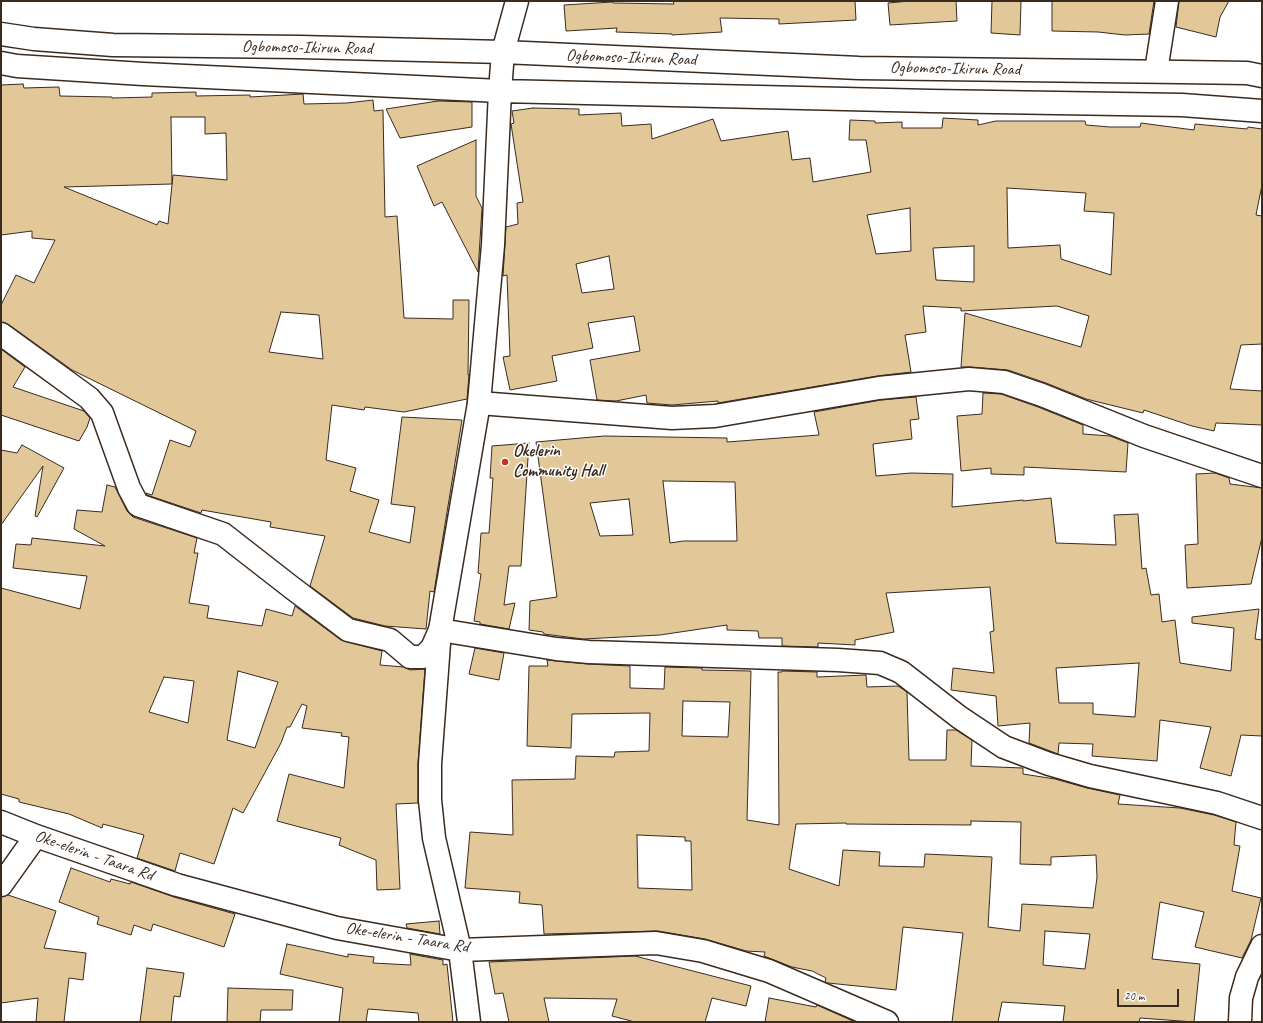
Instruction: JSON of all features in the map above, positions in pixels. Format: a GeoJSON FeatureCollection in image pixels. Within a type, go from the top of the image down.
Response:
{"type":"FeatureCollection","features":[{"type":"Feature","properties":{"kind":"street"},"geometry":{"type":"LineString","coordinates":[[469,1022],[460,950],[434,838],[430,800],[430,764],[440,630],[480,403],[493,244],[503,52],[516,1]]}},
{"type":"Feature","properties":{"kind":"street"},"geometry":{"type":"LineString","coordinates":[[1156,71],[1167,1]]}},
{"type":"Feature","properties":{"kind":"street","name":"Ogbomoso-Ikirun Road"},"geometry":{"type":"LineString","coordinates":[[1,34],[34,39],[113,45],[300,47],[503,52],[859,68],[1156,71],[1247,74],[1262,76]]}},
{"type":"Feature","properties":{"kind":"street","name":"Ogbomoso-Ikirun Road"},"geometry":{"type":"LineString","coordinates":[[1,63],[17,66],[143,74],[500,91],[923,101],[1182,105],[1262,111]]}},
{"type":"Feature","properties":{"kind":"street"},"geometry":{"type":"LineString","coordinates":[[1,334],[89,398],[102,413],[129,488],[138,505],[223,534],[348,630],[390,640],[410,658],[422,657],[428,653],[432,648],[440,630]]}},
{"type":"Feature","properties":{"kind":"street"},"geometry":{"type":"LineString","coordinates":[[480,403],[672,418],[715,416],[879,388],[969,379],[1004,382],[1042,395],[1144,436],[1262,476]]}},
{"type":"Feature","properties":{"kind":"street"},"geometry":{"type":"LineString","coordinates":[[440,630],[556,649],[582,651],[838,660],[880,663],[901,672],[959,717],[1004,747],[1049,764],[1090,776],[1217,803],[1262,818]]}},
{"type":"Feature","properties":{"kind":"street","name":"Oke-elerin - Taara Rd"},"geometry":{"type":"LineString","coordinates":[[1,822],[36,836],[177,885],[337,928],[460,950],[656,944],[703,951],[769,971],[887,1022]]}},
{"type":"Feature","properties":{"kind":"street"},"geometry":{"type":"LineString","coordinates":[[1,885],[36,836]]}},
{"type":"Feature","properties":{"kind":"street"},"geometry":{"type":"LineString","coordinates":[[1240,1022],[1241,998],[1246,977],[1262,946]]}},
{"type":"Feature","properties":{"kind":"building"},"geometry":{"type":"Polygon","coordinates":[[[673,1],[855,1],[856,20],[779,24],[779,19],[720,18],[722,32],[672,35],[616,32],[617,28],[566,31],[564,5],[612,2],[674,4],[673,1]]]}},
{"type":"Feature","properties":{"kind":"building"},"geometry":{"type":"Polygon","coordinates":[[[910,1],[956,1],[957,21],[890,25],[888,3],[910,1]]]}},
{"type":"Feature","properties":{"kind":"building"},"geometry":{"type":"Polygon","coordinates":[[[992,1],[1021,1],[1020,35],[991,33],[992,1]]]}},
{"type":"Feature","properties":{"kind":"building"},"geometry":{"type":"Polygon","coordinates":[[[1052,1],[1154,1],[1149,34],[1125,35],[1098,32],[1052,31],[1052,1]]]}},
{"type":"Feature","properties":{"kind":"building"},"geometry":{"type":"Polygon","coordinates":[[[1179,1],[1229,1],[1220,17],[1216,37],[1176,27],[1179,1]]]}},
{"type":"Feature","properties":{"kind":"building"},"geometry":{"type":"Polygon","coordinates":[[[23,84],[24,88],[59,87],[60,96],[112,98],[152,97],[152,93],[196,92],[196,96],[250,95],[250,97],[303,94],[304,104],[347,103],[373,100],[374,111],[383,110],[385,217],[397,216],[404,318],[453,319],[453,300],[469,300],[469,375],[467,399],[404,412],[365,407],[364,410],[332,405],[326,460],[356,468],[350,491],[379,500],[369,532],[410,543],[415,507],[391,504],[402,417],[462,420],[434,592],[430,591],[426,629],[385,626],[353,618],[310,586],[325,536],[270,527],[271,522],[202,510],[201,513],[147,495],[146,493],[152,495],[170,440],[190,447],[196,431],[72,370],[8,324],[1,322],[1,305],[16,275],[34,283],[55,240],[32,238],[32,231],[1,235],[1,85],[23,84]],[[171,117],[172,184],[64,187],[157,225],[159,221],[168,224],[173,175],[227,180],[226,133],[205,134],[205,117],[171,117]],[[281,312],[269,352],[323,359],[319,315],[281,312]]]}},
{"type":"Feature","properties":{"kind":"building"},"geometry":{"type":"Polygon","coordinates":[[[438,101],[472,102],[472,127],[400,138],[386,109],[438,101]]]}},
{"type":"Feature","properties":{"kind":"building"},"geometry":{"type":"Polygon","coordinates":[[[533,108],[579,109],[579,115],[621,113],[622,126],[651,124],[652,139],[713,119],[721,141],[788,131],[792,160],[810,158],[813,182],[871,172],[866,140],[849,140],[850,120],[875,121],[875,123],[902,122],[902,128],[942,128],[943,118],[978,120],[978,125],[996,121],[1085,121],[1086,125],[1110,127],[1140,127],[1141,123],[1194,130],[1195,124],[1262,129],[1262,185],[1256,215],[1262,216],[1262,344],[1241,345],[1230,389],[1262,391],[1262,425],[1216,423],[1214,431],[1192,426],[1144,410],[1143,413],[1086,399],[1008,370],[961,367],[965,313],[1081,347],[1089,316],[1057,306],[961,311],[961,308],[923,306],[926,332],[905,335],[911,372],[877,376],[718,403],[718,401],[672,405],[647,403],[646,395],[616,401],[597,400],[590,360],[640,351],[634,316],[588,323],[593,348],[552,356],[557,381],[510,390],[503,357],[510,356],[507,275],[503,276],[506,227],[518,224],[517,203],[523,202],[511,124],[514,123],[512,111],[533,108]],[[1007,188],[1008,248],[1060,245],[1061,259],[1111,275],[1114,213],[1084,211],[1086,193],[1007,188]],[[910,208],[867,215],[876,254],[911,251],[910,208]],[[974,246],[933,248],[936,280],[974,282],[974,246]],[[609,256],[576,264],[582,293],[614,289],[609,256]]]}},
{"type":"Feature","properties":{"kind":"building"},"geometry":{"type":"Polygon","coordinates":[[[476,140],[476,196],[482,208],[478,272],[442,202],[434,206],[417,166],[476,140]]]}},
{"type":"Feature","properties":{"kind":"building"},"geometry":{"type":"Polygon","coordinates":[[[1,349],[25,367],[13,387],[84,411],[90,418],[79,441],[1,415],[1,349]]]}},
{"type":"Feature","properties":{"kind":"building"},"geometry":{"type":"Polygon","coordinates":[[[983,393],[1001,394],[1083,425],[1083,434],[1110,436],[1128,443],[1126,472],[1024,467],[1024,475],[991,474],[991,468],[961,471],[957,416],[982,414],[983,393]]]}},
{"type":"Feature","properties":{"kind":"building"},"geometry":{"type":"Polygon","coordinates":[[[916,397],[919,419],[910,420],[912,439],[873,444],[876,476],[911,473],[953,474],[952,507],[1051,498],[1056,543],[1116,545],[1114,515],[1138,514],[1142,569],[1146,568],[1151,595],[1159,594],[1162,622],[1175,620],[1180,663],[1231,671],[1234,628],[1192,623],[1192,617],[1259,609],[1255,639],[1262,640],[1262,736],[1241,735],[1231,776],[1200,768],[1211,727],[1160,720],[1157,761],[1092,756],[1093,744],[1059,743],[1058,754],[1029,743],[1030,723],[998,726],[996,696],[951,690],[953,668],[994,673],[990,632],[994,631],[990,587],[886,593],[894,632],[855,640],[855,645],[818,643],[818,647],[782,646],[782,638],[759,638],[758,631],[727,630],[727,625],[660,635],[583,639],[544,634],[543,632],[529,630],[530,601],[557,597],[536,442],[604,436],[727,438],[727,442],[819,435],[814,412],[881,400],[916,397]],[[663,481],[670,543],[683,541],[737,541],[735,482],[663,481]],[[629,499],[590,503],[600,536],[633,535],[629,499]],[[1139,663],[1056,668],[1059,703],[1093,703],[1093,714],[1135,717],[1139,663]]]}},
{"type":"Feature","properties":{"kind":"building"},"geometry":{"type":"Polygon","coordinates":[[[529,443],[521,566],[509,566],[504,605],[515,603],[509,629],[480,624],[480,622],[474,621],[481,574],[478,573],[481,533],[489,533],[493,478],[490,478],[492,446],[529,443]]]}},
{"type":"Feature","properties":{"kind":"building"},"geometry":{"type":"Polygon","coordinates":[[[22,445],[64,468],[37,517],[35,516],[43,466],[1,525],[1,450],[17,453],[22,445]]]}},
{"type":"Feature","properties":{"kind":"building"},"geometry":{"type":"Polygon","coordinates":[[[1215,473],[1229,478],[1230,484],[1262,488],[1262,537],[1251,584],[1187,588],[1185,545],[1198,544],[1196,474],[1215,473]]]}},
{"type":"Feature","properties":{"kind":"building"},"geometry":{"type":"Polygon","coordinates":[[[107,485],[115,487],[127,511],[133,517],[197,538],[194,553],[198,553],[189,603],[209,606],[207,618],[262,626],[266,609],[292,616],[295,606],[341,640],[382,651],[380,665],[404,667],[410,670],[425,669],[418,763],[418,803],[396,804],[400,889],[377,890],[376,860],[339,845],[341,838],[277,821],[289,774],[344,788],[349,737],[341,736],[342,733],[302,728],[307,706],[302,704],[290,727],[287,727],[281,743],[243,813],[233,808],[214,864],[180,853],[175,871],[137,858],[144,835],[103,824],[102,828],[69,814],[19,802],[19,799],[1,794],[1,588],[80,609],[87,576],[13,568],[16,544],[31,545],[32,538],[105,546],[74,529],[77,510],[102,512],[107,485]],[[238,671],[227,740],[255,748],[278,682],[238,671]],[[164,677],[149,712],[188,723],[194,681],[164,677]]]}},
{"type":"Feature","properties":{"kind":"building"},"geometry":{"type":"Polygon","coordinates":[[[475,648],[504,653],[499,680],[469,674],[475,648]]]}},
{"type":"Feature","properties":{"kind":"building"},"geometry":{"type":"Polygon","coordinates":[[[547,660],[630,666],[630,688],[664,689],[665,667],[702,668],[702,670],[751,671],[747,820],[779,825],[778,672],[817,672],[817,677],[866,675],[867,687],[898,686],[907,692],[909,760],[946,760],[947,730],[956,730],[972,740],[971,766],[1023,768],[1023,774],[1055,779],[1120,795],[1118,804],[1180,808],[1214,815],[1236,822],[1234,845],[1240,846],[1232,891],[1261,898],[1251,940],[1242,958],[1195,947],[1204,912],[1160,902],[1152,959],[1200,964],[1194,1022],[1140,1018],[1139,1022],[1063,1022],[1065,1006],[1002,1002],[998,1022],[952,1022],[963,933],[903,927],[896,990],[828,983],[825,982],[826,978],[812,971],[792,967],[764,956],[765,952],[746,951],[705,939],[658,931],[544,934],[542,905],[519,903],[520,892],[465,888],[470,832],[513,835],[512,780],[575,779],[576,756],[614,757],[615,752],[649,751],[650,713],[572,714],[571,748],[527,746],[529,666],[548,666],[547,660]],[[683,701],[682,736],[728,737],[730,702],[683,701]],[[971,821],[971,825],[846,823],[796,824],[789,869],[839,886],[843,850],[880,852],[879,866],[924,867],[925,854],[992,857],[988,927],[1020,931],[1022,904],[1093,908],[1097,877],[1096,855],[1051,857],[1051,865],[1020,864],[1021,822],[971,821]],[[637,835],[638,888],[692,890],[691,841],[685,841],[685,837],[637,835]],[[1045,931],[1043,965],[1085,969],[1090,934],[1045,931]]]}},
{"type":"Feature","properties":{"kind":"building"},"geometry":{"type":"Polygon","coordinates":[[[71,868],[110,882],[111,879],[130,884],[131,882],[174,897],[235,914],[224,947],[153,924],[151,931],[134,925],[131,935],[97,924],[99,917],[59,902],[71,868]]]}},
{"type":"Feature","properties":{"kind":"building"},"geometry":{"type":"Polygon","coordinates":[[[8,895],[56,911],[44,948],[86,953],[83,980],[69,978],[64,1022],[36,1022],[38,998],[1,1003],[1,897],[8,895]]]}},
{"type":"Feature","properties":{"kind":"building"},"geometry":{"type":"Polygon","coordinates":[[[439,921],[440,934],[407,928],[406,924],[439,921]]]}},
{"type":"Feature","properties":{"kind":"building"},"geometry":{"type":"Polygon","coordinates":[[[287,944],[348,957],[348,954],[374,957],[373,963],[411,965],[410,954],[443,960],[443,965],[447,964],[453,1022],[419,1022],[418,1013],[368,1009],[366,1022],[339,1022],[343,988],[280,974],[287,944]]]}},
{"type":"Feature","properties":{"kind":"building"},"geometry":{"type":"Polygon","coordinates":[[[635,956],[751,986],[746,1006],[712,998],[705,1022],[635,1022],[612,1016],[617,999],[544,998],[549,1022],[509,1022],[503,993],[495,994],[489,962],[635,956]]]}},
{"type":"Feature","properties":{"kind":"building"},"geometry":{"type":"Polygon","coordinates":[[[147,968],[184,973],[180,997],[174,996],[171,1022],[140,1022],[147,968]]]}},
{"type":"Feature","properties":{"kind":"building"},"geometry":{"type":"Polygon","coordinates":[[[228,988],[293,990],[292,1010],[261,1010],[260,1022],[227,1022],[228,988]]]}},
{"type":"Feature","properties":{"kind":"building"},"geometry":{"type":"Polygon","coordinates":[[[769,998],[816,1007],[817,1005],[855,1022],[765,1022],[769,998]]]}},
{"type":"Feature","properties":{"kind":"place","name":"Okelerin Community Hall"},"geometry":{"type":"Point","coordinates":[505,462]}}]}
